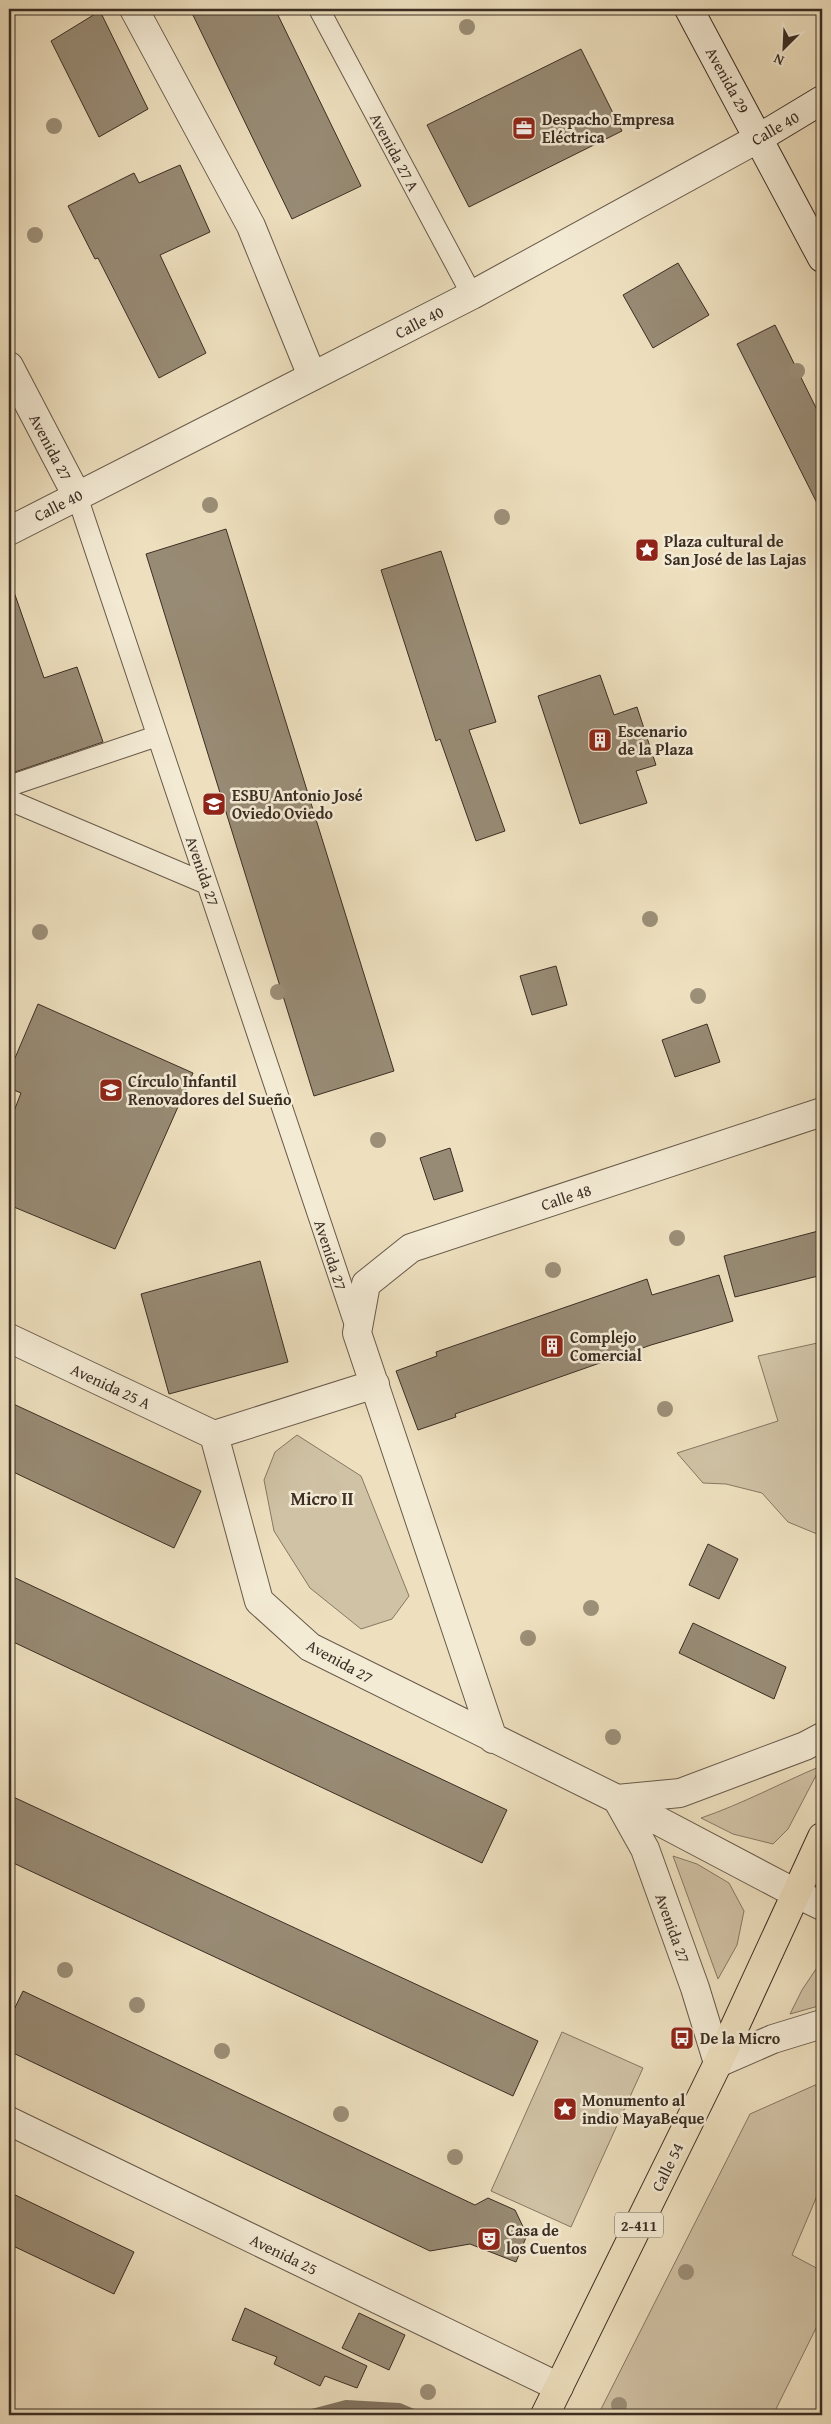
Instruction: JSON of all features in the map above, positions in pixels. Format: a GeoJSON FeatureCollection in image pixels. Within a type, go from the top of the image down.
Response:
{"type":"FeatureCollection","features":[{"type":"Feature","properties":{"kind":"main road","name":"Calle 54"},"geometry":{"type":"LineString","coordinates":[[559,2386],[718,2063],[822,1837]]}},
{"type":"Feature","properties":{"kind":"main road","name":"2-411"},"geometry":{"type":"LineString","coordinates":[[545,2415],[559,2386]]}},
{"type":"Feature","properties":{"kind":"street"},"geometry":{"type":"LineString","coordinates":[[134,9],[251,226],[312,376]]}},
{"type":"Feature","properties":{"kind":"street","name":"Avenida 29"},"geometry":{"type":"LineString","coordinates":[[689,9],[822,258]]}},
{"type":"Feature","properties":{"kind":"street","name":"Calle 40"},"geometry":{"type":"LineString","coordinates":[[9,530],[472,295],[759,138],[822,100]]}},
{"type":"Feature","properties":{"kind":"street","name":"Avenida 27"},"geometry":{"type":"LineString","coordinates":[[9,366],[77,496]]}},
{"type":"Feature","properties":{"kind":"street","name":"Calle 48"},"geometry":{"type":"LineString","coordinates":[[357,1333],[366,1284],[411,1248],[822,1112]]}},
{"type":"Feature","properties":{"kind":"street","name":"Avenida 27"},"geometry":{"type":"LineString","coordinates":[[357,1333],[493,1739]]}},
{"type":"Feature","properties":{"kind":"street","name":"Avenida 25 A"},"geometry":{"type":"LineString","coordinates":[[9,1338],[214,1435]]}},
{"type":"Feature","properties":{"kind":"street"},"geometry":{"type":"LineString","coordinates":[[214,1435],[375,1384]]}},
{"type":"Feature","properties":{"kind":"street","name":"Avenida 27"},"geometry":{"type":"LineString","coordinates":[[214,1435],[259,1601],[310,1647],[617,1799],[822,1906]]}},
{"type":"Feature","properties":{"kind":"street"},"geometry":{"type":"LineString","coordinates":[[617,1799],[680,1794],[805,1746],[822,1737]]}},
{"type":"Feature","properties":{"kind":"street","name":"Avenida 27"},"geometry":{"type":"LineString","coordinates":[[617,1799],[645,1849],[695,1988],[718,2063]]}},
{"type":"Feature","properties":{"kind":"street"},"geometry":{"type":"LineString","coordinates":[[718,2063],[773,2039],[822,2024]]}},
{"type":"Feature","properties":{"kind":"street","name":"Avenida 25"},"geometry":{"type":"LineString","coordinates":[[9,2121],[559,2386]]}},
{"type":"Feature","properties":{"kind":"lane","name":"Avenida 27 A"},"geometry":{"type":"LineString","coordinates":[[319,9],[472,295]]}},
{"type":"Feature","properties":{"kind":"lane","name":"Avenida 27"},"geometry":{"type":"LineString","coordinates":[[77,496],[357,1333]]}},
{"type":"Feature","properties":{"kind":"lane"},"geometry":{"type":"LineString","coordinates":[[9,786],[157,736]]}},
{"type":"Feature","properties":{"kind":"lane"},"geometry":{"type":"LineString","coordinates":[[9,800],[207,884]]}},
{"type":"Feature","properties":{"kind":"shaded area"},"geometry":{"type":"Polygon","coordinates":[[[822,1342],[822,1536],[788,1522],[762,1493],[726,1484],[703,1483],[677,1453],[778,1421],[758,1356],[822,1342]]]}},
{"type":"Feature","properties":{"kind":"shaded area"},"geometry":{"type":"Polygon","coordinates":[[[297,1435],[361,1476],[409,1596],[392,1619],[361,1629],[310,1588],[274,1531],[264,1480],[275,1452],[297,1435]]]}},
{"type":"Feature","properties":{"kind":"shaded area"},"geometry":{"type":"Polygon","coordinates":[[[821,1766],[788,1829],[773,1844],[733,1834],[701,1818],[746,1800],[821,1766]]]}},
{"type":"Feature","properties":{"kind":"shaded area"},"geometry":{"type":"Polygon","coordinates":[[[673,1856],[697,1864],[729,1883],[744,1911],[737,1945],[718,1979],[673,1856]]]}},
{"type":"Feature","properties":{"kind":"shaded area"},"geometry":{"type":"Polygon","coordinates":[[[822,1960],[822,2005],[790,2014],[802,1990],[822,1960]]]}},
{"type":"Feature","properties":{"kind":"shaded area"},"geometry":{"type":"Polygon","coordinates":[[[562,2032],[643,2068],[571,2227],[491,2191],[562,2032]]]}},
{"type":"Feature","properties":{"kind":"shaded area"},"geometry":{"type":"Polygon","coordinates":[[[822,2082],[822,2184],[792,2255],[822,2271],[822,2316],[773,2415],[598,2415],[750,2114],[822,2082]]]}},
{"type":"Feature","properties":{"kind":"building"},"geometry":{"type":"Polygon","coordinates":[[[190,9],[275,9],[361,186],[292,219],[190,9]]]}},
{"type":"Feature","properties":{"kind":"building"},"geometry":{"type":"Polygon","coordinates":[[[100,11],[148,109],[99,137],[51,41],[100,11]]]}},
{"type":"Feature","properties":{"kind":"building","name":"Despacho Empresa Eléctrica"},"geometry":{"type":"Polygon","coordinates":[[[581,49],[622,131],[469,207],[427,125],[581,49]]]}},
{"type":"Feature","properties":{"kind":"building"},"geometry":{"type":"Polygon","coordinates":[[[180,165],[210,232],[160,255],[206,353],[159,378],[98,258],[95,259],[68,206],[134,173],[139,183],[180,165]]]}},
{"type":"Feature","properties":{"kind":"building"},"geometry":{"type":"Polygon","coordinates":[[[678,263],[709,315],[653,348],[623,295],[678,263]]]}},
{"type":"Feature","properties":{"kind":"building"},"geometry":{"type":"Polygon","coordinates":[[[775,325],[822,420],[822,513],[737,344],[775,325]]]}},
{"type":"Feature","properties":{"kind":"building"},"geometry":{"type":"Polygon","coordinates":[[[226,529],[394,1071],[314,1096],[146,554],[226,529]]]}},
{"type":"Feature","properties":{"kind":"building"},"geometry":{"type":"Polygon","coordinates":[[[441,551],[496,722],[469,730],[505,831],[476,841],[440,739],[436,741],[381,570],[441,551]]]}},
{"type":"Feature","properties":{"kind":"building"},"geometry":{"type":"Polygon","coordinates":[[[14,592],[44,678],[77,667],[103,742],[9,774],[9,593],[14,592]]]}},
{"type":"Feature","properties":{"kind":"building","name":"Escenario de la Plaza"},"geometry":{"type":"Polygon","coordinates":[[[600,675],[614,715],[637,707],[656,765],[636,771],[647,803],[580,824],[538,696],[600,675]]]}},
{"type":"Feature","properties":{"kind":"building"},"geometry":{"type":"Polygon","coordinates":[[[556,966],[567,1005],[532,1015],[520,976],[556,966]]]}},
{"type":"Feature","properties":{"kind":"building"},"geometry":{"type":"Polygon","coordinates":[[[38,1004],[193,1073],[115,1249],[9,1205],[9,1124],[21,1093],[9,1088],[9,1072],[38,1004]]]}},
{"type":"Feature","properties":{"kind":"building"},"geometry":{"type":"Polygon","coordinates":[[[707,1024],[720,1062],[675,1077],[662,1040],[707,1024]]]}},
{"type":"Feature","properties":{"kind":"building"},"geometry":{"type":"Polygon","coordinates":[[[450,1148],[463,1191],[434,1200],[420,1158],[450,1148]]]}},
{"type":"Feature","properties":{"kind":"building"},"geometry":{"type":"Polygon","coordinates":[[[822,1230],[822,1275],[735,1297],[724,1256],[822,1230]]]}},
{"type":"Feature","properties":{"kind":"building"},"geometry":{"type":"Polygon","coordinates":[[[260,1261],[288,1362],[169,1394],[141,1294],[260,1261]]]}},
{"type":"Feature","properties":{"kind":"building","name":"Complejo Comercial"},"geometry":{"type":"Polygon","coordinates":[[[719,1275],[733,1321],[651,1345],[455,1414],[456,1417],[418,1430],[396,1371],[437,1356],[436,1352],[647,1279],[652,1295],[719,1275]]]}},
{"type":"Feature","properties":{"kind":"building"},"geometry":{"type":"Polygon","coordinates":[[[9,1402],[201,1491],[174,1548],[9,1470],[9,1402]]]}},
{"type":"Feature","properties":{"kind":"building"},"geometry":{"type":"Polygon","coordinates":[[[708,1544],[738,1559],[719,1599],[689,1585],[708,1544]]]}},
{"type":"Feature","properties":{"kind":"building"},"geometry":{"type":"Polygon","coordinates":[[[9,1575],[507,1810],[482,1863],[9,1640],[9,1575]]]}},
{"type":"Feature","properties":{"kind":"building"},"geometry":{"type":"Polygon","coordinates":[[[693,1623],[786,1667],[774,1699],[679,1653],[693,1623]]]}},
{"type":"Feature","properties":{"kind":"building"},"geometry":{"type":"Polygon","coordinates":[[[9,1795],[538,2041],[513,2096],[9,1861],[9,1795]]]}},
{"type":"Feature","properties":{"kind":"building"},"geometry":{"type":"Polygon","coordinates":[[[23,1991],[475,2205],[488,2198],[515,2210],[527,2235],[516,2262],[470,2244],[430,2251],[9,2051],[9,2020],[23,1991]]]}},
{"type":"Feature","properties":{"kind":"building"},"geometry":{"type":"Polygon","coordinates":[[[9,2192],[134,2252],[114,2294],[9,2244],[9,2192]]]}},
{"type":"Feature","properties":{"kind":"building"},"geometry":{"type":"Polygon","coordinates":[[[245,2308],[367,2366],[357,2388],[325,2376],[320,2386],[274,2364],[277,2357],[232,2340],[245,2308]]]}},
{"type":"Feature","properties":{"kind":"building"},"geometry":{"type":"Polygon","coordinates":[[[359,2313],[405,2335],[389,2370],[342,2348],[359,2313]]]}},
{"type":"Feature","properties":{"kind":"waterway"},"geometry":{"type":"LineString","coordinates":[[312,2415],[346,2406],[399,2409],[413,2415]]}},
{"type":"Feature","properties":{"kind":"place","name":"Despacho Empresa Eléctrica"},"geometry":{"type":"Point","coordinates":[524,128]}},
{"type":"Feature","properties":{"kind":"place","name":"Plaza cultural de San José de las Lajas"},"geometry":{"type":"Point","coordinates":[647,550]}},
{"type":"Feature","properties":{"kind":"place","name":"Escenario de la Plaza"},"geometry":{"type":"Point","coordinates":[600,740]}},
{"type":"Feature","properties":{"kind":"place","name":"ESBU Antonio José Oviedo Oviedo"},"geometry":{"type":"Point","coordinates":[214,804]}},
{"type":"Feature","properties":{"kind":"place","name":"Círculo Infantil Renovadores del Sueño"},"geometry":{"type":"Point","coordinates":[111,1090]}},
{"type":"Feature","properties":{"kind":"place","name":"Complejo Comercial"},"geometry":{"type":"Point","coordinates":[552,1346]}},
{"type":"Feature","properties":{"kind":"place","name":"De la Micro"},"geometry":{"type":"Point","coordinates":[682,2038]}},
{"type":"Feature","properties":{"kind":"place","name":"Monumento al indio MayaBeque"},"geometry":{"type":"Point","coordinates":[565,2109]}},
{"type":"Feature","properties":{"kind":"place","name":"Casa de los Cuentos"},"geometry":{"type":"Point","coordinates":[489,2239]}},
{"type":"Feature","properties":{"kind":"district","name":"Micro II"},"geometry":{"type":"Point","coordinates":[322,1498]}}]}
